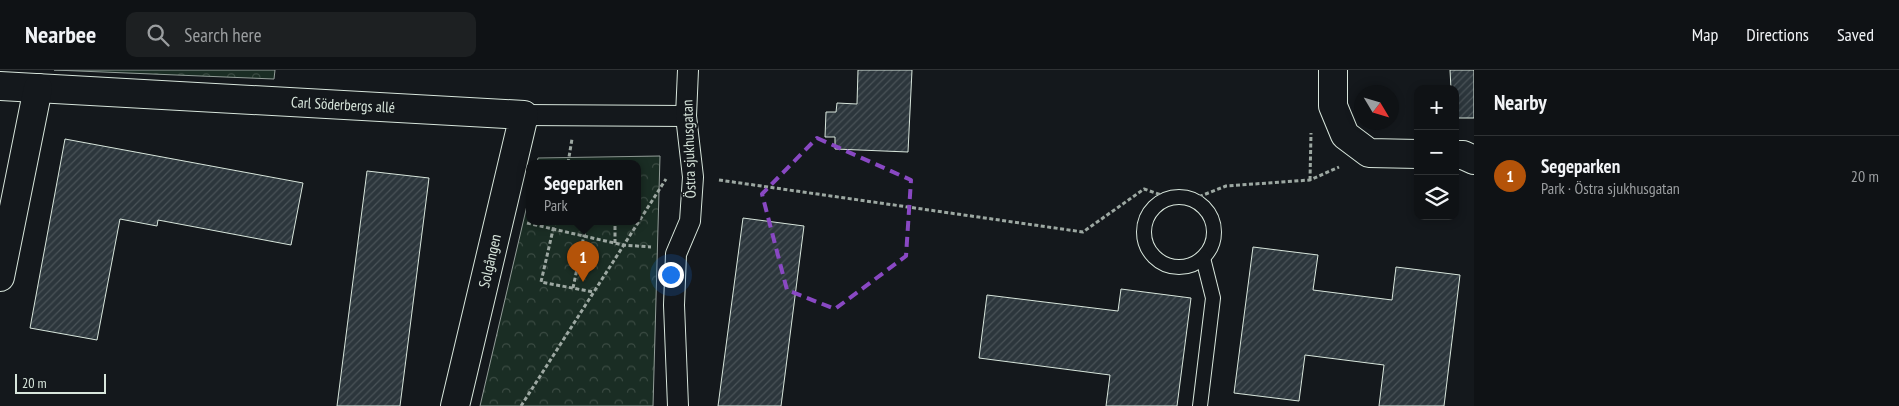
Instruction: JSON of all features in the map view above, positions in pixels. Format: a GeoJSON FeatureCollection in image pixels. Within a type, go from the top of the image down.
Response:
{"type":"FeatureCollection","features":[{"type":"Feature","properties":{"kind":"street","name":"Östra sjukhusgatan"},"geometry":{"type":"LineString","coordinates":[[678,406],[674,305],[676,254],[690,221],[693,177],[686,116],[688,70]]}},
{"type":"Feature","properties":{"kind":"street"},"geometry":{"type":"LineString","coordinates":[[1333,70],[1332,106],[1345,135],[1369,153],[1414,154]]}},
{"type":"Feature","properties":{"kind":"street","name":"Carl Söderbergs allé"},"geometry":{"type":"LineString","coordinates":[[0,86],[524,116],[686,116]]}},
{"type":"Feature","properties":{"kind":"street"},"geometry":{"type":"LineString","coordinates":[[0,277],[38,88]]}},
{"type":"Feature","properties":{"kind":"street","name":"Solgången"},"geometry":{"type":"LineString","coordinates":[[455,406],[524,116]]}},
{"type":"Feature","properties":{"kind":"street"},"geometry":{"type":"LineString","coordinates":[[1459,155],[1474,160]]}},
{"type":"Feature","properties":{"kind":"lane"},"geometry":{"type":"LineString","coordinates":[[1182,197],[1193,199],[1203,206],[1210,215],[1214,226],[1214,238],[1210,249],[1203,258],[1194,264],[1182,268],[1170,267],[1160,262],[1151,254],[1146,244],[1144,233],[1145,221],[1150,211],[1159,203],[1170,198],[1182,197]]}},
{"type":"Feature","properties":{"kind":"lane"},"geometry":{"type":"LineString","coordinates":[[1200,406],[1213,298],[1203,258]]}},
{"type":"Feature","properties":{"kind":"path"},"geometry":{"type":"LineString","coordinates":[[641,217],[689,142]]}},
{"type":"Feature","properties":{"kind":"path"},"geometry":{"type":"LineString","coordinates":[[1193,199],[1226,186],[1310,180],[1369,153]]}},
{"type":"Feature","properties":{"kind":"path"},"geometry":{"type":"LineString","coordinates":[[693,177],[1083,232],[1144,189],[1170,198]]}},
{"type":"Feature","properties":{"kind":"path"},"geometry":{"type":"LineString","coordinates":[[500,217],[526,223]]}},
{"type":"Feature","properties":{"kind":"path"},"geometry":{"type":"LineString","coordinates":[[535,225],[623,245],[679,249]]}},
{"type":"Feature","properties":{"kind":"path"},"geometry":{"type":"LineString","coordinates":[[554,225],[541,282],[593,292]]}},
{"type":"Feature","properties":{"kind":"path"},"geometry":{"type":"LineString","coordinates":[[573,288],[586,225]]}},
{"type":"Feature","properties":{"kind":"path"},"geometry":{"type":"LineString","coordinates":[[615,225],[615,243]]}},
{"type":"Feature","properties":{"kind":"path"},"geometry":{"type":"LineString","coordinates":[[521,406],[636,225]]}},
{"type":"Feature","properties":{"kind":"highlighted area"},"geometry":{"type":"Polygon","coordinates":[[[817,138],[911,180],[906,256],[835,309],[787,290],[762,194],[817,138]]]}},
{"type":"Feature","properties":{"kind":"green space"},"geometry":{"type":"Polygon","coordinates":[[[54,70],[275,70],[274,79],[54,70]]]}},
{"type":"Feature","properties":{"kind":"green space"},"geometry":{"type":"Polygon","coordinates":[[[660,156],[653,406],[480,406],[526,210],[526,225],[641,225],[641,160],[538,160],[538,158],[660,156]]]}},
{"type":"Feature","properties":{"kind":"building"},"geometry":{"type":"Polygon","coordinates":[[[858,70],[912,70],[908,152],[835,149],[835,137],[825,137],[826,112],[836,112],[837,103],[857,104],[858,70]]]}},
{"type":"Feature","properties":{"kind":"building"},"geometry":{"type":"Polygon","coordinates":[[[1450,70],[1474,70],[1474,118],[1459,118],[1459,85],[1451,85],[1450,70]]]}},
{"type":"Feature","properties":{"kind":"building"},"geometry":{"type":"Polygon","coordinates":[[[65,139],[303,183],[291,245],[158,220],[157,226],[120,219],[97,340],[30,328],[65,139]]]}},
{"type":"Feature","properties":{"kind":"building"},"geometry":{"type":"Polygon","coordinates":[[[367,171],[429,178],[400,406],[337,406],[367,171]]]}},
{"type":"Feature","properties":{"kind":"building"},"geometry":{"type":"Polygon","coordinates":[[[743,218],[804,226],[781,406],[718,406],[743,218]]]}},
{"type":"Feature","properties":{"kind":"building"},"geometry":{"type":"Polygon","coordinates":[[[1253,247],[1318,255],[1313,290],[1392,300],[1396,267],[1460,275],[1444,406],[1379,406],[1384,365],[1305,355],[1299,401],[1234,393],[1253,247]]]}},
{"type":"Feature","properties":{"kind":"building"},"geometry":{"type":"Polygon","coordinates":[[[1121,289],[1191,298],[1177,406],[1106,406],[1110,375],[979,358],[987,295],[1118,311],[1121,289]]]}},
{"type":"Feature","properties":{"kind":"place","name":"Segeparken"},"geometry":{"type":"Point","coordinates":[583,282]}}]}
